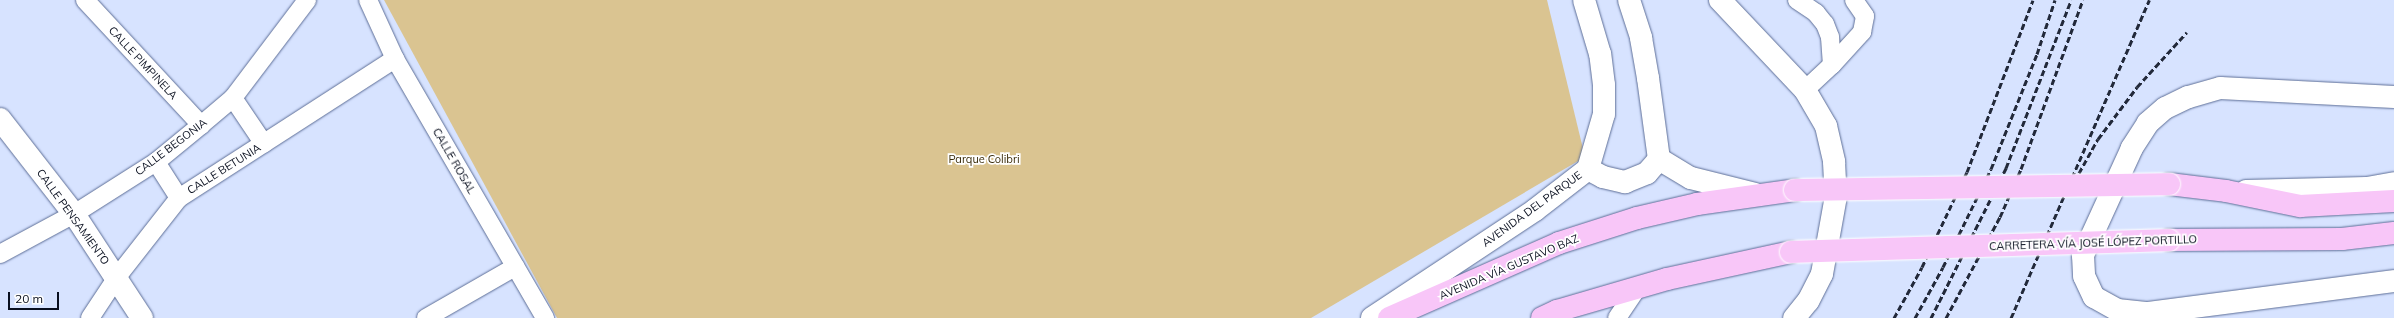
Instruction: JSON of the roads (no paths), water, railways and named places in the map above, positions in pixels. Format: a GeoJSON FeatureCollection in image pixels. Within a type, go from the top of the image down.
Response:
{"type":"FeatureCollection","features":[{"type":"Feature","properties":{"kind":"main road","name":"AVENIDA DEL PARQUE"},"geometry":{"type":"LineString","coordinates":[[1372,318],[1535,210],[1588,169],[1604,114],[1604,85],[1600,54],[1584,0]]}},
{"type":"Feature","properties":{"kind":"main road"},"geometry":{"type":"LineString","coordinates":[[1588,169],[1603,177],[1625,182],[1647,174],[1659,159],[1641,38],[1629,0]]}},
{"type":"Feature","properties":{"kind":"main road"},"geometry":{"type":"LineString","coordinates":[[1720,0],[1805,90],[1826,126],[1834,162],[1836,196],[1822,274],[1808,301],[1794,318]]}},
{"type":"Feature","properties":{"kind":"main road"},"geometry":{"type":"LineString","coordinates":[[2394,97],[2220,88],[2188,97],[2159,113],[2148,123],[2132,148],[2083,255],[2084,276],[2094,297],[2117,310],[2148,313],[2394,281]]}},
{"type":"Feature","properties":{"kind":"main road"},"geometry":{"type":"LineString","coordinates":[[2304,92],[2328,102],[2394,110]]}},
{"type":"Feature","properties":{"kind":"main road","name":"CALLE PENSAMIENTO"},"geometry":{"type":"LineString","coordinates":[[0,119],[74,214],[117,277],[142,318]]}},
{"type":"Feature","properties":{"kind":"main road"},"geometry":{"type":"LineString","coordinates":[[1659,159],[1691,178],[1756,194]]}},
{"type":"Feature","properties":{"kind":"main road"},"geometry":{"type":"LineString","coordinates":[[2226,191],[2367,188],[2394,183]]}},
{"type":"Feature","properties":{"kind":"main road","name":"AVENIDA VÍA GUSTAVO BAZ"},"geometry":{"type":"LineString","coordinates":[[1389,318],[1559,243],[1637,218],[1756,194],[1795,190],[2169,184],[2226,191]]}},
{"type":"Feature","properties":{"kind":"main road"},"geometry":{"type":"LineString","coordinates":[[2226,191],[2300,206],[2394,201]]}},
{"type":"Feature","properties":{"kind":"main road","name":"CARRETERA VÍA JOSÉ LÓPEZ PORTILLO"},"geometry":{"type":"LineString","coordinates":[[1637,288],[1731,264],[1791,252],[2169,240],[2342,239],[2394,233]]}},
{"type":"Feature","properties":{"kind":"main road"},"geometry":{"type":"LineString","coordinates":[[1542,318],[1556,311],[1637,288]]}},
{"type":"Feature","properties":{"kind":"street","name":"CALLE PIMPINELA"},"geometry":{"type":"LineString","coordinates":[[85,0],[201,125]]}},
{"type":"Feature","properties":{"kind":"street","name":"CALLE BEGONIA"},"geometry":{"type":"LineString","coordinates":[[0,254],[74,214],[156,162],[201,125],[232,98],[307,0]]}},
{"type":"Feature","properties":{"kind":"street","name":"CALLE ROSAL"},"geometry":{"type":"LineString","coordinates":[[368,0],[395,59],[545,318]]}},
{"type":"Feature","properties":{"kind":"street"},"geometry":{"type":"LineString","coordinates":[[1797,0],[1816,13],[1825,24],[1830,37],[1832,65]]}},
{"type":"Feature","properties":{"kind":"street"},"geometry":{"type":"LineString","coordinates":[[1805,90],[1832,65],[1862,32],[1865,25],[1865,16],[1854,0]]}},
{"type":"Feature","properties":{"kind":"street","name":"CALLE BETUNIA"},"geometry":{"type":"LineString","coordinates":[[90,318],[117,277],[179,198],[395,59]]}},
{"type":"Feature","properties":{"kind":"street"},"geometry":{"type":"LineString","coordinates":[[232,98],[264,144]]}},
{"type":"Feature","properties":{"kind":"street"},"geometry":{"type":"LineString","coordinates":[[156,162],[179,198]]}},
{"type":"Feature","properties":{"kind":"street"},"geometry":{"type":"LineString","coordinates":[[426,318],[515,268]]}},
{"type":"Feature","properties":{"kind":"street"},"geometry":{"type":"LineString","coordinates":[[1617,318],[1637,288]]}},
{"type":"Feature","properties":{"kind":"railway"},"geometry":{"type":"LineString","coordinates":[[1894,318],[1922,267],[1967,172],[2033,0]]}},
{"type":"Feature","properties":{"kind":"railway"},"geometry":{"type":"LineString","coordinates":[[1915,318],[1943,267],[1991,169],[2037,54],[2055,0]]}},
{"type":"Feature","properties":{"kind":"railway"},"geometry":{"type":"LineString","coordinates":[[1931,318],[2006,168],[2071,0]]}},
{"type":"Feature","properties":{"kind":"railway"},"geometry":{"type":"LineString","coordinates":[[1946,318],[2000,217],[2021,169],[2083,0]]}},
{"type":"Feature","properties":{"kind":"railway"},"geometry":{"type":"LineString","coordinates":[[2011,318],[2149,0]]}},
{"type":"Feature","properties":{"kind":"railway"},"geometry":{"type":"LineString","coordinates":[[2079,173],[2098,139],[2137,87],[2187,32]]}},
{"type":"Feature","properties":{"kind":"park label","name":"Parque Colibri"},"geometry":{"type":"Point","coordinates":[984,159]}}]}
